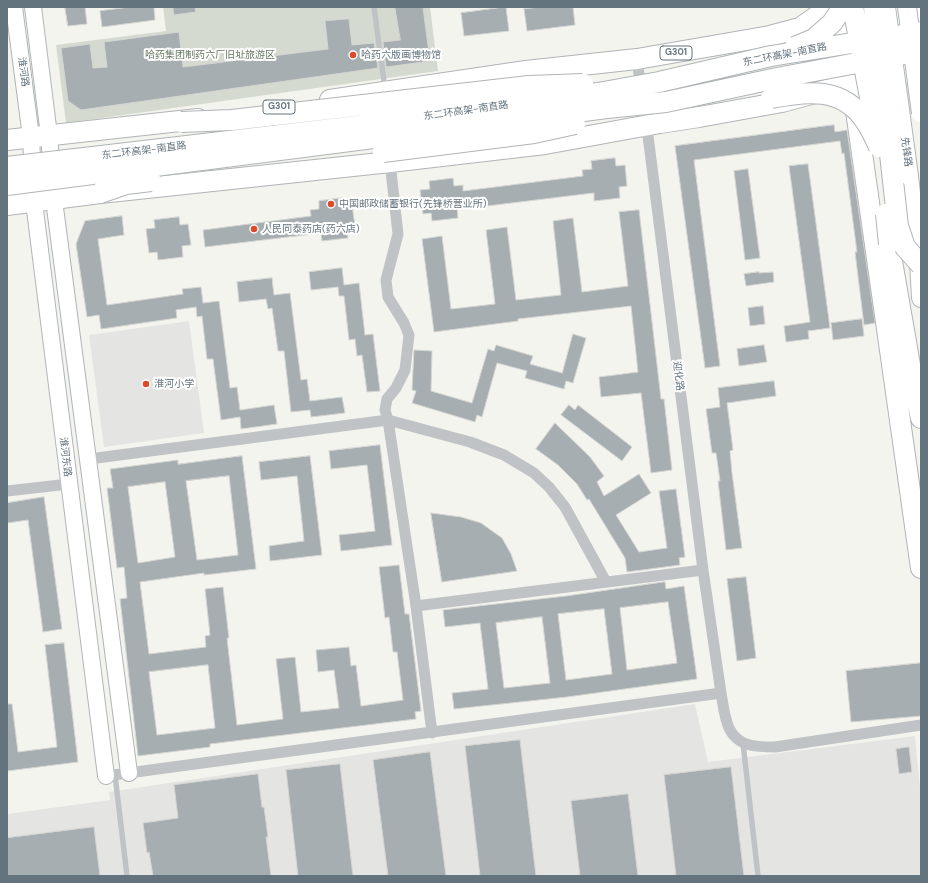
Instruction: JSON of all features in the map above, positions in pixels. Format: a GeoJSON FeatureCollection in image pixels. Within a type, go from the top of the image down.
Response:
{"type":"FeatureCollection","features":[{"type":"Feature","properties":{"kind":"highway"},"geometry":{"type":"LineString","coordinates":[[853,7],[921,568]]}},
{"type":"Feature","properties":{"kind":"highway"},"geometry":{"type":"LineString","coordinates":[[874,7],[898,226],[905,247],[921,266]]}},
{"type":"Feature","properties":{"kind":"highway","name":"G301"},"geometry":{"type":"LineString","coordinates":[[7,140],[181,122],[526,71],[637,59],[770,36],[800,28],[822,10]]}},
{"type":"Feature","properties":{"kind":"highway"},"geometry":{"type":"LineString","coordinates":[[822,10],[840,15],[921,11]]}},
{"type":"Feature","properties":{"kind":"highway"},"geometry":{"type":"LineString","coordinates":[[840,15],[841,31],[852,83],[870,144]]}},
{"type":"Feature","properties":{"kind":"highway"},"geometry":{"type":"LineString","coordinates":[[771,56],[814,39],[840,15]]}},
{"type":"Feature","properties":{"kind":"highway","name":"东二环高架-南直路"},"geometry":{"type":"LineString","coordinates":[[7,167],[366,125],[598,93],[659,82],[771,56],[921,32]]}},
{"type":"Feature","properties":{"kind":"highway","name":"东二环高架-南直路"},"geometry":{"type":"LineString","coordinates":[[7,185],[606,108],[666,102],[777,78],[921,51]]}},
{"type":"Feature","properties":{"kind":"highway"},"geometry":{"type":"LineString","coordinates":[[7,205],[100,193],[545,144],[653,124],[707,110],[776,100],[852,83],[921,71]]}},
{"type":"Feature","properties":{"kind":"highway"},"geometry":{"type":"LineString","coordinates":[[181,122],[232,120],[529,86],[659,82]]}},
{"type":"Feature","properties":{"kind":"highway"},"geometry":{"type":"LineString","coordinates":[[776,100],[796,93],[811,92],[832,96],[846,101],[866,122],[914,388],[921,418]]}},
{"type":"Feature","properties":{"kind":"highway"},"geometry":{"type":"LineString","coordinates":[[100,193],[126,184],[534,134],[666,102]]}},
{"type":"Feature","properties":{"kind":"main road","name":"淮河路"},"geometry":{"type":"LineString","coordinates":[[14,7],[40,136]]}},
{"type":"Feature","properties":{"kind":"main road","name":"淮河路"},"geometry":{"type":"LineString","coordinates":[[33,7],[40,136]]}},
{"type":"Feature","properties":{"kind":"main road","name":"先锋路"},"geometry":{"type":"LineString","coordinates":[[886,7],[909,176],[919,261],[921,298]]}},
{"type":"Feature","properties":{"kind":"main road"},"geometry":{"type":"LineString","coordinates":[[907,7],[921,113]]}},
{"type":"Feature","properties":{"kind":"main road"},"geometry":{"type":"LineString","coordinates":[[40,136],[54,200],[89,459],[117,775]]}},
{"type":"Feature","properties":{"kind":"main road","name":"淮河东路"},"geometry":{"type":"LineString","coordinates":[[40,136],[34,202],[69,484],[117,775]]}},
{"type":"Feature","properties":{"kind":"street","name":"迎化路"},"geometry":{"type":"LineString","coordinates":[[637,59],[653,124],[703,570],[721,693],[728,724],[732,734],[743,743]]}},
{"type":"Feature","properties":{"kind":"street"},"geometry":{"type":"LineString","coordinates":[[390,162],[398,234],[386,280],[388,296],[404,323],[409,335],[406,370],[396,388],[387,399],[385,410],[388,420],[416,606],[432,733]]}},
{"type":"Feature","properties":{"kind":"street"},"geometry":{"type":"LineString","coordinates":[[89,459],[388,420],[470,442],[504,455],[534,473],[549,487],[565,507],[606,582]]}},
{"type":"Feature","properties":{"kind":"street"},"geometry":{"type":"LineString","coordinates":[[7,491],[69,484]]}},
{"type":"Feature","properties":{"kind":"street"},"geometry":{"type":"LineString","coordinates":[[416,606],[703,570]]}},
{"type":"Feature","properties":{"kind":"street"},"geometry":{"type":"LineString","coordinates":[[117,775],[721,693]]}},
{"type":"Feature","properties":{"kind":"street"},"geometry":{"type":"LineString","coordinates":[[743,743],[751,746],[775,747],[921,724]]}},
{"type":"Feature","properties":{"kind":"lane"},"geometry":{"type":"LineString","coordinates":[[374,7],[385,92]]}},
{"type":"Feature","properties":{"kind":"lane"},"geometry":{"type":"LineString","coordinates":[[743,743],[758,876]]}},
{"type":"Feature","properties":{"kind":"lane"},"geometry":{"type":"LineString","coordinates":[[117,775],[127,876]]}},
{"type":"Feature","properties":{"kind":"shaded area","name":"淮河小学"},"geometry":{"type":"Polygon","coordinates":[[[189,321],[204,433],[104,447],[89,335],[189,321]]]}},
{"type":"Feature","properties":{"kind":"shaded area"},"geometry":{"type":"Polygon","coordinates":[[[695,704],[708,762],[915,736],[921,798],[921,876],[7,876],[7,814],[110,800],[109,792],[695,704]]]}},
{"type":"Feature","properties":{"kind":"green space","name":"哈药集团制药六厂旧址旅游区"},"geometry":{"type":"Polygon","coordinates":[[[163,7],[430,7],[438,71],[66,123],[56,45],[166,31],[163,7]]]}},
{"type":"Feature","properties":{"kind":"building"},"geometry":{"type":"Polygon","coordinates":[[[65,7],[85,7],[87,24],[68,26],[65,7]]]}},
{"type":"Feature","properties":{"kind":"building"},"geometry":{"type":"Polygon","coordinates":[[[131,7],[154,7],[155,20],[102,27],[100,11],[131,7]]]}},
{"type":"Feature","properties":{"kind":"building"},"geometry":{"type":"Polygon","coordinates":[[[173,7],[195,7],[196,12],[174,15],[173,7]]]}},
{"type":"Feature","properties":{"kind":"building"},"geometry":{"type":"Polygon","coordinates":[[[395,7],[423,7],[430,61],[386,67],[383,42],[400,40],[395,7]]]}},
{"type":"Feature","properties":{"kind":"building"},"geometry":{"type":"Polygon","coordinates":[[[506,7],[509,31],[464,36],[461,13],[506,7]]]}},
{"type":"Feature","properties":{"kind":"building"},"geometry":{"type":"Polygon","coordinates":[[[542,7],[573,7],[575,25],[527,31],[524,9],[542,7]]]}},
{"type":"Feature","properties":{"kind":"building","name":"哈药六版画博物馆"},"geometry":{"type":"Polygon","coordinates":[[[349,19],[352,45],[374,43],[378,68],[81,110],[68,101],[61,48],[90,44],[93,68],[107,67],[104,42],[179,32],[183,67],[328,49],[325,21],[349,19]]]}},
{"type":"Feature","properties":{"kind":"building"},"geometry":{"type":"Polygon","coordinates":[[[834,125],[835,132],[847,130],[875,323],[864,325],[855,252],[857,252],[844,153],[842,154],[840,141],[694,160],[720,366],[705,368],[675,146],[834,125]]]}},
{"type":"Feature","properties":{"kind":"building"},"geometry":{"type":"Polygon","coordinates":[[[615,158],[616,166],[625,165],[627,186],[619,187],[620,198],[594,201],[594,193],[479,207],[479,204],[457,207],[458,218],[432,221],[431,213],[423,214],[420,190],[430,189],[429,181],[453,178],[454,186],[463,185],[463,191],[583,176],[582,170],[592,169],[591,161],[615,158]]]}},
{"type":"Feature","properties":{"kind":"building"},"geometry":{"type":"Polygon","coordinates":[[[808,164],[830,328],[808,331],[809,339],[786,342],[784,326],[810,322],[789,166],[808,164]]]}},
{"type":"Feature","properties":{"kind":"building"},"geometry":{"type":"Polygon","coordinates":[[[748,169],[760,258],[745,260],[734,171],[748,169]]]}},
{"type":"Feature","properties":{"kind":"building"},"geometry":{"type":"Polygon","coordinates":[[[343,198],[344,206],[352,205],[355,226],[347,227],[348,238],[322,241],[321,234],[313,234],[205,247],[203,230],[311,216],[310,210],[319,209],[319,201],[343,198]]]}},
{"type":"Feature","properties":{"kind":"building"},"geometry":{"type":"Polygon","coordinates":[[[639,210],[661,399],[664,399],[672,470],[651,473],[641,393],[601,397],[599,377],[638,372],[631,306],[518,319],[518,321],[434,332],[422,239],[442,236],[451,309],[495,304],[486,230],[507,227],[516,300],[561,295],[553,221],[573,218],[582,292],[628,286],[619,212],[639,210]]]}},
{"type":"Feature","properties":{"kind":"building"},"geometry":{"type":"Polygon","coordinates":[[[122,216],[124,235],[98,239],[107,305],[183,294],[182,289],[201,287],[203,303],[219,301],[230,388],[237,387],[240,410],[274,405],[277,424],[241,429],[240,417],[221,420],[213,359],[207,359],[202,316],[197,317],[196,307],[176,310],[177,318],[101,329],[99,315],[87,317],[76,244],[85,221],[122,216]]]}},
{"type":"Feature","properties":{"kind":"building"},"geometry":{"type":"Polygon","coordinates":[[[179,217],[180,225],[188,224],[191,245],[182,246],[183,257],[158,260],[157,252],[149,253],[146,229],[155,228],[154,220],[179,217]]]}},
{"type":"Feature","properties":{"kind":"building"},"geometry":{"type":"Polygon","coordinates":[[[342,268],[344,285],[359,283],[365,335],[373,334],[380,391],[367,392],[362,355],[357,356],[355,339],[349,340],[344,296],[339,296],[338,287],[311,290],[309,272],[342,268]]]}},
{"type":"Feature","properties":{"kind":"building"},"geometry":{"type":"Polygon","coordinates":[[[773,272],[774,282],[746,286],[744,274],[773,272]]]}},
{"type":"Feature","properties":{"kind":"building"},"geometry":{"type":"Polygon","coordinates":[[[272,278],[274,295],[290,293],[301,380],[307,379],[310,401],[342,397],[345,413],[311,417],[310,410],[291,412],[284,351],[278,351],[272,308],[268,309],[266,299],[239,302],[237,282],[272,278]]]}},
{"type":"Feature","properties":{"kind":"building"},"geometry":{"type":"Polygon","coordinates":[[[763,306],[765,324],[750,326],[748,308],[763,306]]]}},
{"type":"Feature","properties":{"kind":"building"},"geometry":{"type":"Polygon","coordinates":[[[862,319],[864,336],[833,340],[831,323],[862,319]]]}},
{"type":"Feature","properties":{"kind":"building"},"geometry":{"type":"Polygon","coordinates":[[[573,334],[586,338],[573,383],[566,381],[564,389],[525,378],[527,371],[497,363],[482,417],[477,415],[475,422],[412,403],[416,391],[412,390],[414,350],[432,351],[431,391],[472,403],[488,349],[494,351],[496,345],[533,356],[530,364],[562,373],[573,334]]]}},
{"type":"Feature","properties":{"kind":"building"},"geometry":{"type":"Polygon","coordinates":[[[764,345],[767,362],[739,366],[737,349],[764,345]]]}},
{"type":"Feature","properties":{"kind":"building"},"geometry":{"type":"Polygon","coordinates":[[[774,381],[776,396],[727,403],[733,450],[730,451],[732,473],[742,548],[726,550],[718,481],[720,481],[716,453],[712,453],[706,409],[720,407],[718,388],[774,381]]]}},
{"type":"Feature","properties":{"kind":"building"},"geometry":{"type":"Polygon","coordinates":[[[569,405],[575,410],[578,405],[632,447],[622,461],[561,415],[569,405]]]}},
{"type":"Feature","properties":{"kind":"building"},"geometry":{"type":"Polygon","coordinates":[[[555,423],[590,457],[604,476],[597,482],[604,496],[639,474],[651,493],[616,515],[639,552],[667,548],[659,491],[676,489],[685,557],[679,558],[680,565],[627,572],[625,558],[589,499],[587,500],[577,484],[558,465],[536,449],[555,423]]]}},
{"type":"Feature","properties":{"kind":"building"},"geometry":{"type":"Polygon","coordinates":[[[380,445],[392,545],[341,551],[339,535],[375,531],[367,465],[331,469],[329,451],[380,445]]]}},
{"type":"Feature","properties":{"kind":"building"},"geometry":{"type":"Polygon","coordinates":[[[242,456],[256,569],[204,575],[204,573],[140,582],[149,654],[206,647],[205,636],[210,635],[205,589],[223,587],[237,725],[283,719],[276,659],[295,657],[301,712],[339,708],[334,670],[318,672],[316,650],[349,647],[351,666],[356,665],[361,706],[403,700],[397,652],[393,652],[389,617],[385,618],[379,567],[399,565],[405,614],[409,614],[421,711],[415,712],[416,719],[210,744],[210,747],[138,756],[120,599],[127,598],[124,567],[117,568],[107,488],[113,488],[110,469],[178,460],[178,464],[242,456]],[[229,476],[186,481],[197,560],[238,555],[229,476]],[[165,482],[128,487],[138,563],[175,557],[165,482]],[[208,665],[149,672],[157,735],[215,728],[208,665]]]}},
{"type":"Feature","properties":{"kind":"building"},"geometry":{"type":"Polygon","coordinates":[[[310,456],[322,555],[270,561],[269,546],[304,541],[297,476],[261,480],[259,462],[310,456]]]}},
{"type":"Feature","properties":{"kind":"building"},"geometry":{"type":"Polygon","coordinates":[[[44,497],[62,629],[43,632],[28,520],[7,523],[7,503],[44,497]]]}},
{"type":"Feature","properties":{"kind":"building"},"geometry":{"type":"Polygon","coordinates":[[[431,513],[461,517],[481,523],[502,538],[511,554],[517,571],[442,582],[431,513]]]}},
{"type":"Feature","properties":{"kind":"building"},"geometry":{"type":"Polygon","coordinates":[[[746,577],[756,658],[737,661],[727,579],[746,577]]]}},
{"type":"Feature","properties":{"kind":"building"},"geometry":{"type":"Polygon","coordinates":[[[665,582],[666,589],[684,586],[697,679],[567,697],[454,709],[452,693],[488,689],[480,623],[445,627],[443,610],[566,596],[665,582]],[[668,602],[620,608],[627,670],[677,663],[668,602]],[[604,609],[558,614],[566,680],[612,674],[604,609]],[[542,617],[496,623],[504,688],[550,683],[542,617]]]}},
{"type":"Feature","properties":{"kind":"building"},"geometry":{"type":"Polygon","coordinates":[[[64,643],[78,762],[7,771],[7,704],[12,704],[18,752],[57,747],[45,645],[64,643]]]}},
{"type":"Feature","properties":{"kind":"building"},"geometry":{"type":"Polygon","coordinates":[[[921,663],[921,716],[851,722],[846,671],[921,663]]]}},
{"type":"Feature","properties":{"kind":"building"},"geometry":{"type":"Polygon","coordinates":[[[520,740],[536,876],[480,876],[465,746],[520,740]]]}},
{"type":"Feature","properties":{"kind":"building"},"geometry":{"type":"Polygon","coordinates":[[[909,747],[912,772],[899,774],[896,749],[909,747]]]}},
{"type":"Feature","properties":{"kind":"building"},"geometry":{"type":"Polygon","coordinates":[[[430,752],[446,876],[388,876],[373,760],[430,752]]]}},
{"type":"Feature","properties":{"kind":"building"},"geometry":{"type":"Polygon","coordinates":[[[340,764],[353,876],[298,876],[286,770],[340,764]]]}},
{"type":"Feature","properties":{"kind":"building"},"geometry":{"type":"Polygon","coordinates":[[[731,767],[744,876],[676,876],[664,775],[731,767]]]}},
{"type":"Feature","properties":{"kind":"building"},"geometry":{"type":"Polygon","coordinates":[[[258,774],[262,807],[264,807],[268,837],[266,837],[271,876],[153,876],[149,852],[147,853],[143,823],[178,818],[174,785],[258,774]]]}},
{"type":"Feature","properties":{"kind":"building"},"geometry":{"type":"Polygon","coordinates":[[[628,794],[638,876],[580,876],[571,801],[628,794]]]}},
{"type":"Feature","properties":{"kind":"building"},"geometry":{"type":"Polygon","coordinates":[[[94,827],[100,876],[7,876],[7,838],[94,827]]]}},
{"type":"Feature","properties":{"kind":"place","name":"哈药六版画博物馆"},"geometry":{"type":"Point","coordinates":[353,55]}},
{"type":"Feature","properties":{"kind":"place","name":"中国邮政储蓄银行(先锋桥营业所)"},"geometry":{"type":"Point","coordinates":[331,204]}},
{"type":"Feature","properties":{"kind":"place","name":"人民同泰药店(药六店)"},"geometry":{"type":"Point","coordinates":[254,229]}},
{"type":"Feature","properties":{"kind":"place","name":"淮河小学"},"geometry":{"type":"Point","coordinates":[146,384]}}]}
